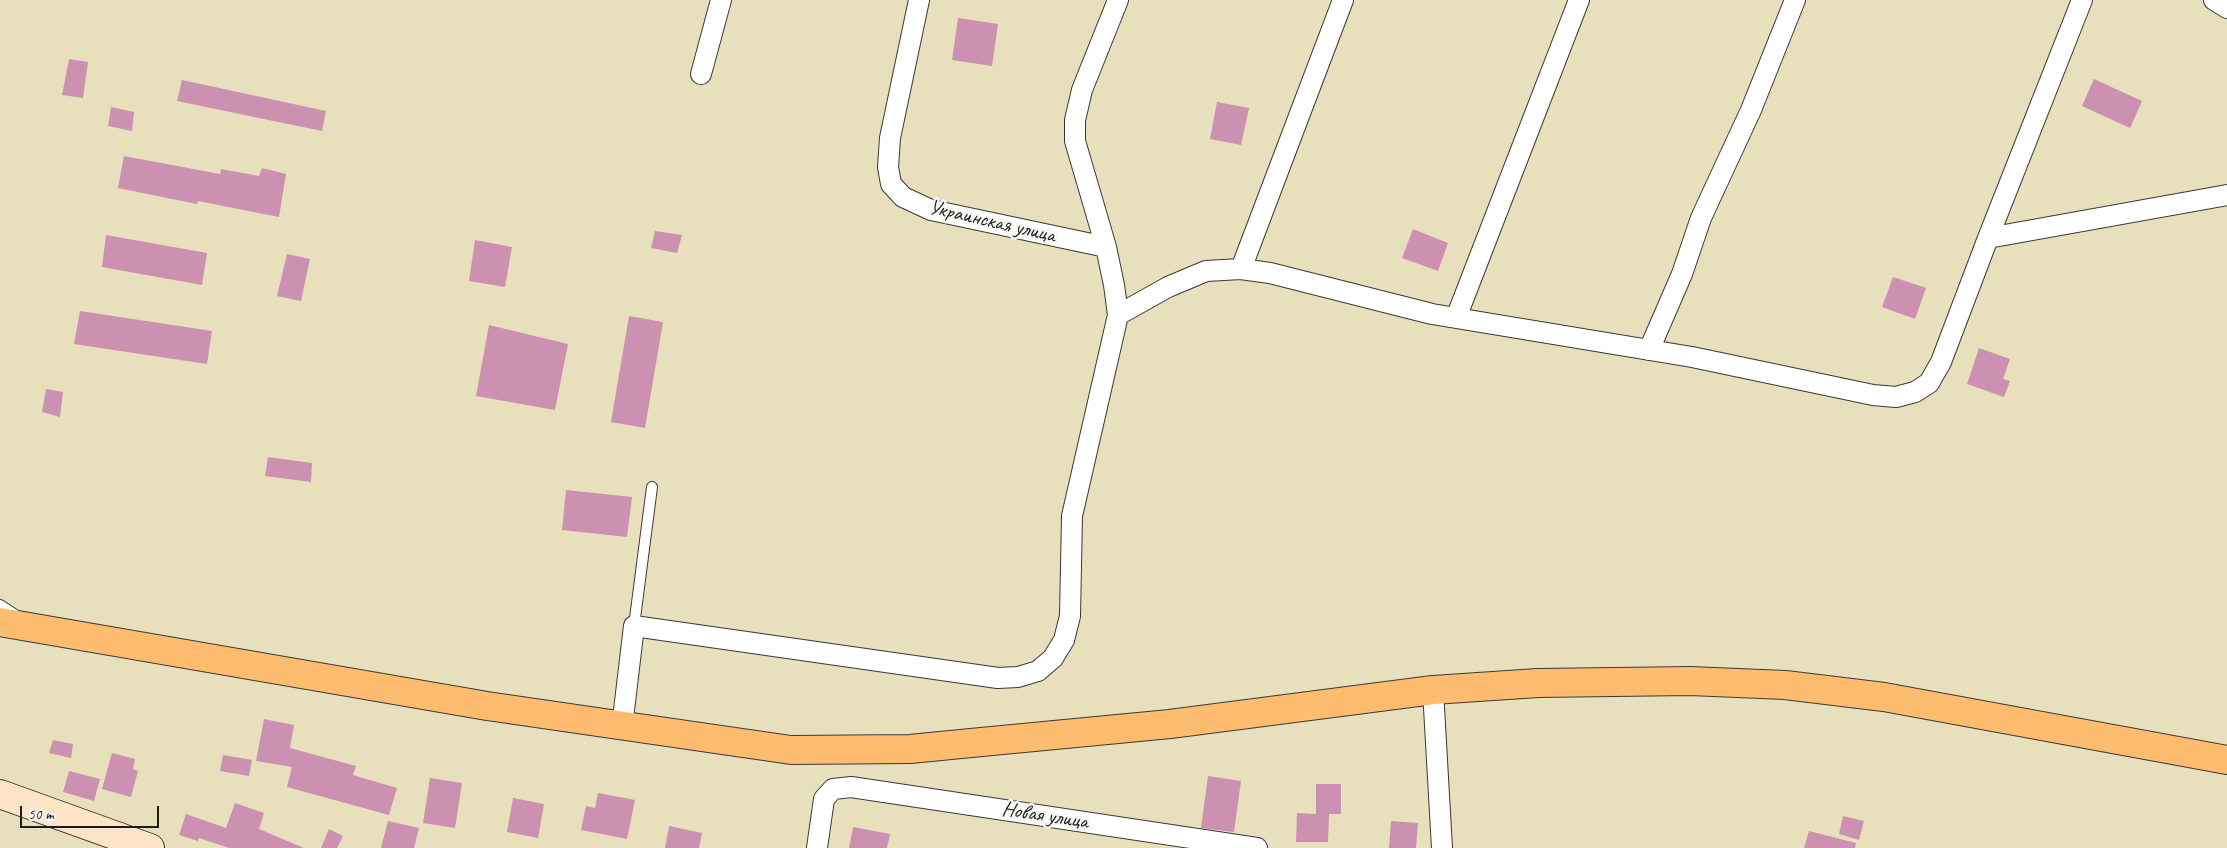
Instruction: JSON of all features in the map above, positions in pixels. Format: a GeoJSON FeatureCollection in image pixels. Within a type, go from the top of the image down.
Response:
{"type":"FeatureCollection","features":[{"type":"Feature","properties":{"kind":"main road"},"geometry":{"type":"LineString","coordinates":[[0,622],[468,703],[622,727],[791,750],[910,748],[1170,724],[1433,690],[1567,683],[1690,681],[1785,685],[1884,697],[2227,760]]}},
{"type":"Feature","properties":{"kind":"street"},"geometry":{"type":"LineString","coordinates":[[701,74],[721,0]]}},
{"type":"Feature","properties":{"kind":"street","name":"Украинская улица"},"geometry":{"type":"LineString","coordinates":[[919,0],[890,138],[888,167],[891,184],[903,197],[932,210],[1106,248]]}},
{"type":"Feature","properties":{"kind":"street"},"geometry":{"type":"LineString","coordinates":[[622,727],[634,626],[998,678],[1018,677],[1038,672],[1053,658],[1064,640],[1070,616],[1072,516],[1118,316],[1106,248],[1075,141],[1075,120],[1082,90],[1118,0]]}},
{"type":"Feature","properties":{"kind":"street"},"geometry":{"type":"LineString","coordinates":[[1241,269],[1343,0]]}},
{"type":"Feature","properties":{"kind":"street"},"geometry":{"type":"LineString","coordinates":[[1456,318],[1579,0]]}},
{"type":"Feature","properties":{"kind":"street"},"geometry":{"type":"LineString","coordinates":[[1649,350],[1673,297],[1701,218],[1751,110],[1795,0]]}},
{"type":"Feature","properties":{"kind":"street"},"geometry":{"type":"LineString","coordinates":[[1118,316],[1168,286],[1206,271],[1241,269],[1270,273],[1432,314],[1649,350],[1873,395],[1896,397],[1915,392],[1929,383],[1941,362],[2082,0]]}},
{"type":"Feature","properties":{"kind":"street"},"geometry":{"type":"LineString","coordinates":[[2214,0],[2227,8]]}},
{"type":"Feature","properties":{"kind":"street"},"geometry":{"type":"LineString","coordinates":[[1988,238],[2227,194]]}},
{"type":"Feature","properties":{"kind":"street"},"geometry":{"type":"LineString","coordinates":[[1433,690],[1442,848]]}},
{"type":"Feature","properties":{"kind":"street","name":"Новая улица"},"geometry":{"type":"LineString","coordinates":[[817,848],[824,800],[833,789],[851,787],[1257,848]]}},
{"type":"Feature","properties":{"kind":"street"},"geometry":{"type":"LineString","coordinates":[[0,794],[139,846]]}},
{"type":"Feature","properties":{"kind":"lane"},"geometry":{"type":"LineString","coordinates":[[634,626],[652,487]]}},
{"type":"Feature","properties":{"kind":"lane"},"geometry":{"type":"LineString","coordinates":[[0,605],[44,631]]}},
{"type":"Feature","properties":{"kind":"building"},"geometry":{"type":"Polygon","coordinates":[[[958,18],[998,24],[992,66],[952,60],[958,18]]]}},
{"type":"Feature","properties":{"kind":"building"},"geometry":{"type":"Polygon","coordinates":[[[69,59],[88,62],[83,98],[62,95],[69,59]]]}},
{"type":"Feature","properties":{"kind":"building"},"geometry":{"type":"Polygon","coordinates":[[[2094,79],[2142,101],[2130,128],[2082,106],[2094,79]]]}},
{"type":"Feature","properties":{"kind":"building"},"geometry":{"type":"Polygon","coordinates":[[[182,80],[326,111],[322,131],[177,101],[182,80]]]}},
{"type":"Feature","properties":{"kind":"building"},"geometry":{"type":"Polygon","coordinates":[[[1217,102],[1249,108],[1241,145],[1210,139],[1217,102]]]}},
{"type":"Feature","properties":{"kind":"building"},"geometry":{"type":"Polygon","coordinates":[[[111,107],[134,112],[132,131],[108,126],[111,107]]]}},
{"type":"Feature","properties":{"kind":"building"},"geometry":{"type":"Polygon","coordinates":[[[124,156],[220,174],[221,169],[259,176],[262,168],[286,174],[279,217],[198,201],[197,204],[118,188],[124,156]]]}},
{"type":"Feature","properties":{"kind":"building"},"geometry":{"type":"Polygon","coordinates":[[[1413,229],[1448,243],[1438,271],[1402,258],[1413,229]]]}},
{"type":"Feature","properties":{"kind":"building"},"geometry":{"type":"Polygon","coordinates":[[[655,231],[682,235],[677,253],[651,248],[655,231]]]}},
{"type":"Feature","properties":{"kind":"building"},"geometry":{"type":"Polygon","coordinates":[[[106,235],[207,253],[202,285],[102,267],[106,235]]]}},
{"type":"Feature","properties":{"kind":"building"},"geometry":{"type":"Polygon","coordinates":[[[475,240],[512,247],[505,287],[469,281],[475,240]]]}},
{"type":"Feature","properties":{"kind":"building"},"geometry":{"type":"Polygon","coordinates":[[[287,254],[310,259],[301,301],[277,296],[287,254]]]}},
{"type":"Feature","properties":{"kind":"building"},"geometry":{"type":"Polygon","coordinates":[[[1893,277],[1926,288],[1915,319],[1882,307],[1893,277]]]}},
{"type":"Feature","properties":{"kind":"building"},"geometry":{"type":"Polygon","coordinates":[[[80,311],[212,331],[207,364],[74,344],[80,311]]]}},
{"type":"Feature","properties":{"kind":"building"},"geometry":{"type":"Polygon","coordinates":[[[629,316],[663,322],[645,428],[611,422],[629,316]]]}},
{"type":"Feature","properties":{"kind":"building"},"geometry":{"type":"Polygon","coordinates":[[[489,325],[568,344],[555,410],[476,396],[489,325]]]}},
{"type":"Feature","properties":{"kind":"building"},"geometry":{"type":"Polygon","coordinates":[[[1979,348],[2010,359],[2003,379],[2010,381],[2004,397],[1967,384],[1979,348]]]}},
{"type":"Feature","properties":{"kind":"building"},"geometry":{"type":"Polygon","coordinates":[[[46,389],[63,392],[60,417],[42,412],[46,389]]]}},
{"type":"Feature","properties":{"kind":"building"},"geometry":{"type":"Polygon","coordinates":[[[268,457],[312,463],[311,482],[265,476],[268,457]]]}},
{"type":"Feature","properties":{"kind":"building"},"geometry":{"type":"Polygon","coordinates":[[[566,490],[632,497],[627,537],[562,530],[566,490]]]}},
{"type":"Feature","properties":{"kind":"building"},"geometry":{"type":"Polygon","coordinates":[[[264,719],[294,725],[290,748],[356,766],[353,775],[397,788],[389,815],[287,787],[292,767],[256,761],[264,719]]]}},
{"type":"Feature","properties":{"kind":"building"},"geometry":{"type":"Polygon","coordinates":[[[53,740],[73,744],[71,758],[49,753],[53,740]]]}},
{"type":"Feature","properties":{"kind":"building"},"geometry":{"type":"Polygon","coordinates":[[[112,753],[135,759],[133,769],[138,771],[131,797],[102,789],[112,753]]]}},
{"type":"Feature","properties":{"kind":"building"},"geometry":{"type":"Polygon","coordinates":[[[223,755],[252,760],[249,776],[220,771],[223,755]]]}},
{"type":"Feature","properties":{"kind":"building"},"geometry":{"type":"Polygon","coordinates":[[[69,771],[100,779],[94,801],[63,792],[69,771]]]}},
{"type":"Feature","properties":{"kind":"building"},"geometry":{"type":"Polygon","coordinates":[[[1208,776],[1241,781],[1234,832],[1201,828],[1208,776]]]}},
{"type":"Feature","properties":{"kind":"building"},"geometry":{"type":"Polygon","coordinates":[[[430,778],[462,783],[455,828],[423,823],[430,778]]]}},
{"type":"Feature","properties":{"kind":"building"},"geometry":{"type":"Polygon","coordinates":[[[1316,784],[1341,784],[1341,814],[1329,814],[1328,842],[1296,842],[1297,813],[1316,814],[1316,784]]]}},
{"type":"Feature","properties":{"kind":"building"},"geometry":{"type":"Polygon","coordinates":[[[598,793],[635,800],[627,839],[581,830],[586,806],[595,808],[598,793]]]}},
{"type":"Feature","properties":{"kind":"building"},"geometry":{"type":"Polygon","coordinates":[[[513,798],[544,804],[538,838],[507,832],[513,798]]]}},
{"type":"Feature","properties":{"kind":"building"},"geometry":{"type":"Polygon","coordinates":[[[235,803],[264,813],[259,829],[304,848],[229,848],[199,838],[198,841],[179,835],[186,814],[226,828],[235,803]]]}},
{"type":"Feature","properties":{"kind":"building"},"geometry":{"type":"Polygon","coordinates":[[[1843,816],[1864,821],[1859,840],[1839,834],[1843,816]]]}},
{"type":"Feature","properties":{"kind":"building"},"geometry":{"type":"Polygon","coordinates":[[[388,821],[419,828],[414,848],[381,848],[388,821]]]}},
{"type":"Feature","properties":{"kind":"building"},"geometry":{"type":"Polygon","coordinates":[[[1391,821],[1418,823],[1416,848],[1389,848],[1391,821]]]}},
{"type":"Feature","properties":{"kind":"building"},"geometry":{"type":"Polygon","coordinates":[[[669,826],[702,833],[699,848],[665,848],[669,826]]]}},
{"type":"Feature","properties":{"kind":"building"},"geometry":{"type":"Polygon","coordinates":[[[853,827],[890,834],[887,848],[849,848],[853,827]]]}},
{"type":"Feature","properties":{"kind":"building"},"geometry":{"type":"Polygon","coordinates":[[[329,829],[343,836],[337,848],[321,848],[329,829]]]}},
{"type":"Feature","properties":{"kind":"building"},"geometry":{"type":"Polygon","coordinates":[[[1809,831],[1856,843],[1855,848],[1804,848],[1809,831]]]}}]}
